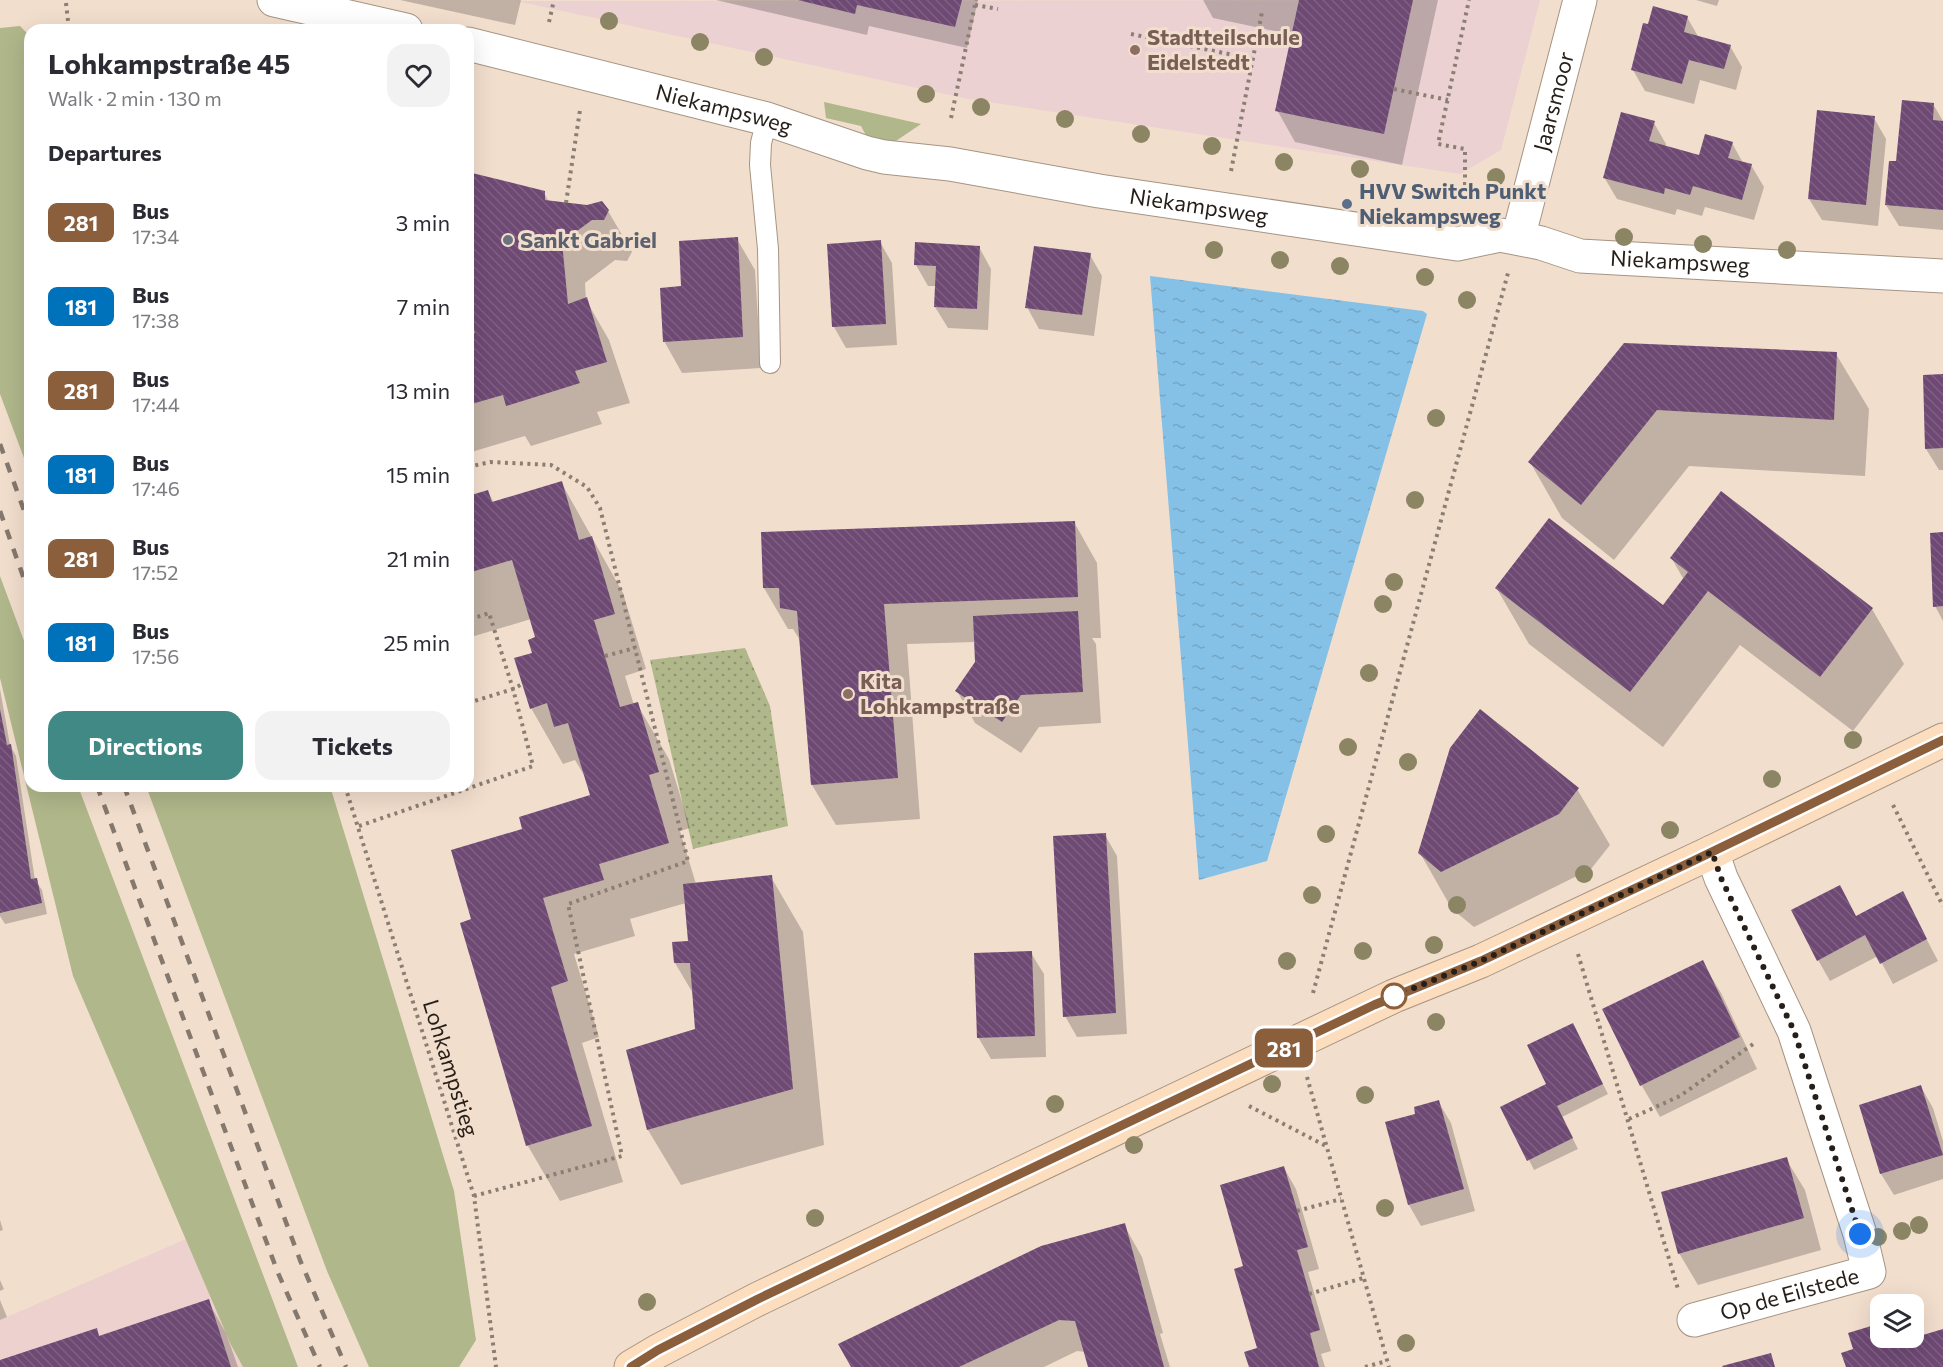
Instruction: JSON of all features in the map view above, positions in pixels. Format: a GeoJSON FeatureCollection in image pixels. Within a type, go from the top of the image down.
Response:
{"type":"FeatureCollection","features":[{"type":"Feature","properties":{"kind":"street"},"geometry":{"type":"LineString","coordinates":[[274,0],[380,24]]}},
{"type":"Feature","properties":{"kind":"street","name":"Jaarsmoor"},"geometry":{"type":"LineString","coordinates":[[1514,251],[1580,0]]}},
{"type":"Feature","properties":{"kind":"street","name":"Niekampsweg"},"geometry":{"type":"LineString","coordinates":[[474,46],[767,119],[867,153],[950,164],[1099,192],[1458,244],[1500,235],[1514,251],[1542,243],[1580,256],[1943,276]]}},
{"type":"Feature","properties":{"kind":"street"},"geometry":{"type":"LineString","coordinates":[[631,1367],[658,1350],[758,1299],[963,1201],[1374,1005],[1481,961],[1943,740]]}},
{"type":"Feature","properties":{"kind":"street","name":"Op de Eilstede"},"geometry":{"type":"LineString","coordinates":[[1694,1320],[1869,1272],[1860,1234],[1794,1031],[1721,878],[1712,852]]}},
{"type":"Feature","properties":{"kind":"lane"},"geometry":{"type":"LineString","coordinates":[[767,119],[761,143],[760,165],[768,249],[770,363]]}},
{"type":"Feature","properties":{"kind":"path"},"geometry":{"type":"LineString","coordinates":[[549,22],[554,0]]}},
{"type":"Feature","properties":{"kind":"path"},"geometry":{"type":"LineString","coordinates":[[1465,200],[1465,149],[1438,144],[1469,0]]}},
{"type":"Feature","properties":{"kind":"path"},"geometry":{"type":"LineString","coordinates":[[951,118],[976,2],[998,9]]}},
{"type":"Feature","properties":{"kind":"path"},"geometry":{"type":"LineString","coordinates":[[66,3],[68,24]]}},
{"type":"Feature","properties":{"kind":"path"},"geometry":{"type":"LineString","coordinates":[[1231,171],[1262,12]]}},
{"type":"Feature","properties":{"kind":"path"},"geometry":{"type":"LineString","coordinates":[[1131,34],[1253,59]]}},
{"type":"Feature","properties":{"kind":"path"},"geometry":{"type":"LineString","coordinates":[[1394,89],[1448,100]]}},
{"type":"Feature","properties":{"kind":"path"},"geometry":{"type":"LineString","coordinates":[[566,203],[580,109]]}},
{"type":"Feature","properties":{"kind":"path"},"geometry":{"type":"LineString","coordinates":[[1311,1000],[1514,251]]}},
{"type":"Feature","properties":{"kind":"path"},"geometry":{"type":"LineString","coordinates":[[474,466],[490,462],[551,465],[587,487],[600,508],[688,861],[568,904],[622,1156],[474,1197]]}},
{"type":"Feature","properties":{"kind":"path"},"geometry":{"type":"LineString","coordinates":[[474,618],[489,613],[513,689],[533,766],[474,786]]}},
{"type":"Feature","properties":{"kind":"path"},"geometry":{"type":"LineString","coordinates":[[605,656],[635,648]]}},
{"type":"Feature","properties":{"kind":"path"},"geometry":{"type":"LineString","coordinates":[[474,701],[522,684]]}},
{"type":"Feature","properties":{"kind":"path"},"geometry":{"type":"LineString","coordinates":[[1877,772],[1943,906]]}},
{"type":"Feature","properties":{"kind":"path","name":"Lohkampstieg"},"geometry":{"type":"LineString","coordinates":[[347,792],[474,1197],[496,1367]]}},
{"type":"Feature","properties":{"kind":"path"},"geometry":{"type":"LineString","coordinates":[[358,826],[457,792]]}},
{"type":"Feature","properties":{"kind":"path"},"geometry":{"type":"LineString","coordinates":[[1576,948],[1678,1289]]}},
{"type":"Feature","properties":{"kind":"path"},"geometry":{"type":"LineString","coordinates":[[1629,1119],[1680,1096],[1756,1042]]}},
{"type":"Feature","properties":{"kind":"path"},"geometry":{"type":"LineString","coordinates":[[1304,1070],[1389,1367]]}},
{"type":"Feature","properties":{"kind":"path"},"geometry":{"type":"LineString","coordinates":[[1248,1106],[1326,1146]]}},
{"type":"Feature","properties":{"kind":"path"},"geometry":{"type":"LineString","coordinates":[[1297,1211],[1341,1198]]}},
{"type":"Feature","properties":{"kind":"path"},"geometry":{"type":"LineString","coordinates":[[1310,1294],[1363,1278]]}},
{"type":"Feature","properties":{"kind":"path"},"geometry":{"type":"LineString","coordinates":[[1365,1367],[1387,1361]]}},
{"type":"Feature","properties":{"kind":"shaded area","name":"Stadtteilschule Eidelstedt"},"geometry":{"type":"Polygon","coordinates":[[[1540,0],[1501,150],[1460,174],[968,99],[516,1],[1540,0]]]}},
{"type":"Feature","properties":{"kind":"shaded area"},"geometry":{"type":"Polygon","coordinates":[[[186,1239],[231,1345],[243,1367],[0,1367],[0,1320],[186,1239]]]}},
{"type":"Feature","properties":{"kind":"green space"},"geometry":{"type":"Polygon","coordinates":[[[20,26],[24,30],[24,458],[0,394],[0,28],[20,26]]]}},
{"type":"Feature","properties":{"kind":"green space"},"geometry":{"type":"Polygon","coordinates":[[[824,102],[921,124],[887,147],[870,143],[861,126],[826,118],[824,102]]]}},
{"type":"Feature","properties":{"kind":"green space"},"geometry":{"type":"Polygon","coordinates":[[[0,576],[24,641],[24,776],[0,678],[0,576]]]}},
{"type":"Feature","properties":{"kind":"green space"},"geometry":{"type":"Polygon","coordinates":[[[745,648],[770,706],[788,826],[693,849],[650,660],[745,648]]]}},
{"type":"Feature","properties":{"kind":"green space"},"geometry":{"type":"Polygon","coordinates":[[[28,792],[80,792],[298,1367],[243,1367],[231,1345],[73,976],[28,792]]]}},
{"type":"Feature","properties":{"kind":"green space"},"geometry":{"type":"Polygon","coordinates":[[[148,792],[332,792],[454,1191],[476,1340],[459,1367],[369,1367],[327,1271],[148,792]]]}},
{"type":"Feature","properties":{"kind":"water"},"geometry":{"type":"Polygon","coordinates":[[[1150,276],[1423,311],[1427,314],[1267,861],[1199,880],[1150,276]]]}},
{"type":"Feature","properties":{"kind":"building"},"geometry":{"type":"Polygon","coordinates":[[[798,0],[962,0],[955,27],[857,5],[855,14],[798,0]]]}},
{"type":"Feature","properties":{"kind":"building"},"geometry":{"type":"Polygon","coordinates":[[[1299,0],[1413,0],[1384,134],[1275,111],[1299,0]]]}},
{"type":"Feature","properties":{"kind":"building"},"geometry":{"type":"Polygon","coordinates":[[[1653,6],[1688,16],[1684,32],[1731,45],[1724,69],[1689,60],[1682,84],[1631,70],[1643,23],[1648,24],[1653,6]]]}},
{"type":"Feature","properties":{"kind":"building"},"geometry":{"type":"Polygon","coordinates":[[[1902,100],[1934,103],[1933,120],[1943,121],[1943,210],[1885,205],[1889,161],[1896,161],[1902,100]]]}},
{"type":"Feature","properties":{"kind":"building"},"geometry":{"type":"Polygon","coordinates":[[[1817,110],[1875,116],[1866,205],[1808,199],[1817,110]]]}},
{"type":"Feature","properties":{"kind":"building"},"geometry":{"type":"Polygon","coordinates":[[[1621,112],[1655,121],[1649,141],[1699,155],[1705,134],[1733,142],[1728,158],[1752,164],[1742,200],[1693,186],[1690,195],[1665,188],[1664,194],[1603,178],[1621,112]]]}},
{"type":"Feature","properties":{"kind":"building"},"geometry":{"type":"Polygon","coordinates":[[[474,173],[545,191],[545,200],[587,205],[602,201],[609,210],[604,220],[592,220],[562,242],[568,304],[587,297],[607,362],[575,371],[580,383],[506,406],[503,395],[474,403],[474,173]]]}},
{"type":"Feature","properties":{"kind":"building"},"geometry":{"type":"Polygon","coordinates":[[[738,237],[743,337],[663,342],[660,288],[681,286],[679,241],[738,237]]]}},
{"type":"Feature","properties":{"kind":"building"},"geometry":{"type":"Polygon","coordinates":[[[881,240],[886,324],[832,327],[827,244],[881,240]]]}},
{"type":"Feature","properties":{"kind":"building"},"geometry":{"type":"Polygon","coordinates":[[[915,242],[980,246],[977,309],[934,307],[936,266],[914,265],[915,242]]]}},
{"type":"Feature","properties":{"kind":"building"},"geometry":{"type":"Polygon","coordinates":[[[1034,246],[1091,253],[1082,315],[1025,308],[1034,246]]]}},
{"type":"Feature","properties":{"kind":"building"},"geometry":{"type":"Polygon","coordinates":[[[1624,343],[1837,352],[1834,420],[1657,410],[1581,505],[1528,462],[1624,343]]]}},
{"type":"Feature","properties":{"kind":"building"},"geometry":{"type":"Polygon","coordinates":[[[1943,374],[1943,448],[1925,449],[1923,375],[1943,374]]]}},
{"type":"Feature","properties":{"kind":"building"},"geometry":{"type":"Polygon","coordinates":[[[562,481],[579,540],[592,536],[615,614],[594,620],[620,707],[638,702],[659,772],[649,775],[669,843],[599,864],[604,880],[543,898],[568,981],[551,987],[592,1126],[526,1146],[460,923],[471,919],[451,850],[522,829],[519,817],[590,795],[568,723],[554,727],[547,703],[530,709],[514,658],[532,653],[528,640],[535,637],[512,560],[474,571],[474,494],[488,490],[492,502],[562,481]]]}},
{"type":"Feature","properties":{"kind":"building"},"geometry":{"type":"Polygon","coordinates":[[[1721,491],[1873,608],[1820,677],[1708,591],[1630,692],[1495,588],[1549,518],[1663,605],[1688,572],[1670,558],[1721,491]]]}},
{"type":"Feature","properties":{"kind":"building","name":"Kita Lohkampstraße"},"geometry":{"type":"Polygon","coordinates":[[[1075,521],[1078,597],[884,604],[898,778],[811,785],[797,611],[780,608],[779,588],[763,588],[761,532],[1075,521]]]}},
{"type":"Feature","properties":{"kind":"building"},"geometry":{"type":"Polygon","coordinates":[[[1943,532],[1943,606],[1933,607],[1930,533],[1943,532]]]}},
{"type":"Feature","properties":{"kind":"building"},"geometry":{"type":"Polygon","coordinates":[[[1078,611],[1083,692],[1021,695],[1002,722],[955,691],[975,662],[973,616],[1078,611]]]}},
{"type":"Feature","properties":{"kind":"building"},"geometry":{"type":"Polygon","coordinates":[[[0,709],[7,745],[11,744],[31,879],[37,878],[42,903],[0,913],[0,709]]]}},
{"type":"Feature","properties":{"kind":"building"},"geometry":{"type":"Polygon","coordinates":[[[1480,709],[1579,788],[1559,814],[1441,872],[1418,853],[1450,748],[1480,709]]]}},
{"type":"Feature","properties":{"kind":"building"},"geometry":{"type":"Polygon","coordinates":[[[1106,833],[1116,1013],[1063,1017],[1053,836],[1106,833]]]}},
{"type":"Feature","properties":{"kind":"building"},"geometry":{"type":"Polygon","coordinates":[[[772,875],[793,1089],[647,1130],[626,1050],[695,1029],[690,963],[674,963],[672,942],[688,941],[683,884],[772,875]]]}},
{"type":"Feature","properties":{"kind":"building"},"geometry":{"type":"Polygon","coordinates":[[[1840,885],[1856,916],[1903,891],[1927,939],[1880,964],[1865,935],[1817,961],[1791,910],[1840,885]]]}},
{"type":"Feature","properties":{"kind":"building"},"geometry":{"type":"Polygon","coordinates":[[[1032,951],[1035,1036],[977,1038],[974,953],[1032,951]]]}},
{"type":"Feature","properties":{"kind":"building"},"geometry":{"type":"Polygon","coordinates":[[[1703,960],[1740,1037],[1640,1086],[1602,1009],[1703,960]]]}},
{"type":"Feature","properties":{"kind":"building"},"geometry":{"type":"Polygon","coordinates":[[[1573,1023],[1603,1084],[1557,1106],[1573,1138],[1527,1161],[1500,1107],[1546,1084],[1527,1045],[1573,1023]]]}},
{"type":"Feature","properties":{"kind":"building"},"geometry":{"type":"Polygon","coordinates":[[[1921,1085],[1943,1155],[1880,1174],[1859,1105],[1921,1085]]]}},
{"type":"Feature","properties":{"kind":"building"},"geometry":{"type":"Polygon","coordinates":[[[1439,1100],[1464,1189],[1408,1205],[1385,1122],[1415,1114],[1414,1107],[1439,1100]]]}},
{"type":"Feature","properties":{"kind":"building"},"geometry":{"type":"Polygon","coordinates":[[[1787,1157],[1804,1218],[1678,1254],[1661,1192],[1787,1157]]]}},
{"type":"Feature","properties":{"kind":"building"},"geometry":{"type":"Polygon","coordinates":[[[1284,1166],[1308,1247],[1297,1250],[1320,1330],[1310,1333],[1319,1367],[1249,1367],[1244,1352],[1257,1348],[1234,1269],[1243,1266],[1220,1185],[1284,1166]]]}},
{"type":"Feature","properties":{"kind":"building"},"geometry":{"type":"Polygon","coordinates":[[[1125,1223],[1164,1367],[1088,1367],[1075,1321],[1059,1320],[959,1367],[851,1367],[838,1344],[1041,1246],[1125,1223]]]}},
{"type":"Feature","properties":{"kind":"building"},"geometry":{"type":"Polygon","coordinates":[[[209,1299],[231,1367],[0,1367],[0,1360],[97,1328],[99,1336],[209,1299]]]}},
{"type":"Feature","properties":{"kind":"building"},"geometry":{"type":"Polygon","coordinates":[[[1870,1326],[1870,1348],[1924,1348],[1924,1335],[1943,1329],[1943,1367],[1846,1367],[1841,1353],[1853,1349],[1848,1333],[1870,1326]]]}},
{"type":"Feature","properties":{"kind":"building"},"geometry":{"type":"Polygon","coordinates":[[[1771,1353],[1775,1367],[1722,1366],[1771,1353]]]}},
{"type":"Feature","properties":{"kind":"railway"},"geometry":{"type":"LineString","coordinates":[[0,444],[24,510]]}},
{"type":"Feature","properties":{"kind":"railway"},"geometry":{"type":"LineString","coordinates":[[0,511],[24,579]]}},
{"type":"Feature","properties":{"kind":"railway"},"geometry":{"type":"LineString","coordinates":[[99,792],[278,1273],[320,1367]]}},
{"type":"Feature","properties":{"kind":"railway"},"geometry":{"type":"LineString","coordinates":[[126,792],[300,1260],[346,1367]]}},
{"type":"Feature","properties":{"kind":"bus line","name":"281"},"geometry":{"type":"LineString","coordinates":[[631,1367],[658,1350],[758,1299],[1293,1043],[1394,996],[1481,961],[1943,740]]}},
{"type":"Feature","properties":{"kind":"place","name":"Stadtteilschule Eidelstedt"},"geometry":{"type":"Point","coordinates":[1135,50]}},
{"type":"Feature","properties":{"kind":"place","name":"HVV Switch Punkt Niekampsweg"},"geometry":{"type":"Point","coordinates":[1347,204]}},
{"type":"Feature","properties":{"kind":"place","name":"Sankt Gabriel"},"geometry":{"type":"Point","coordinates":[508,240]}},
{"type":"Feature","properties":{"kind":"place","name":"Kita Lohkampstraße"},"geometry":{"type":"Point","coordinates":[848,694]}},
{"type":"Feature","properties":{"kind":"route"},"geometry":{"type":"LineString","coordinates":[[1394,996],[1481,961],[1712,852],[1721,878],[1794,1031],[1860,1234]]}}]}
